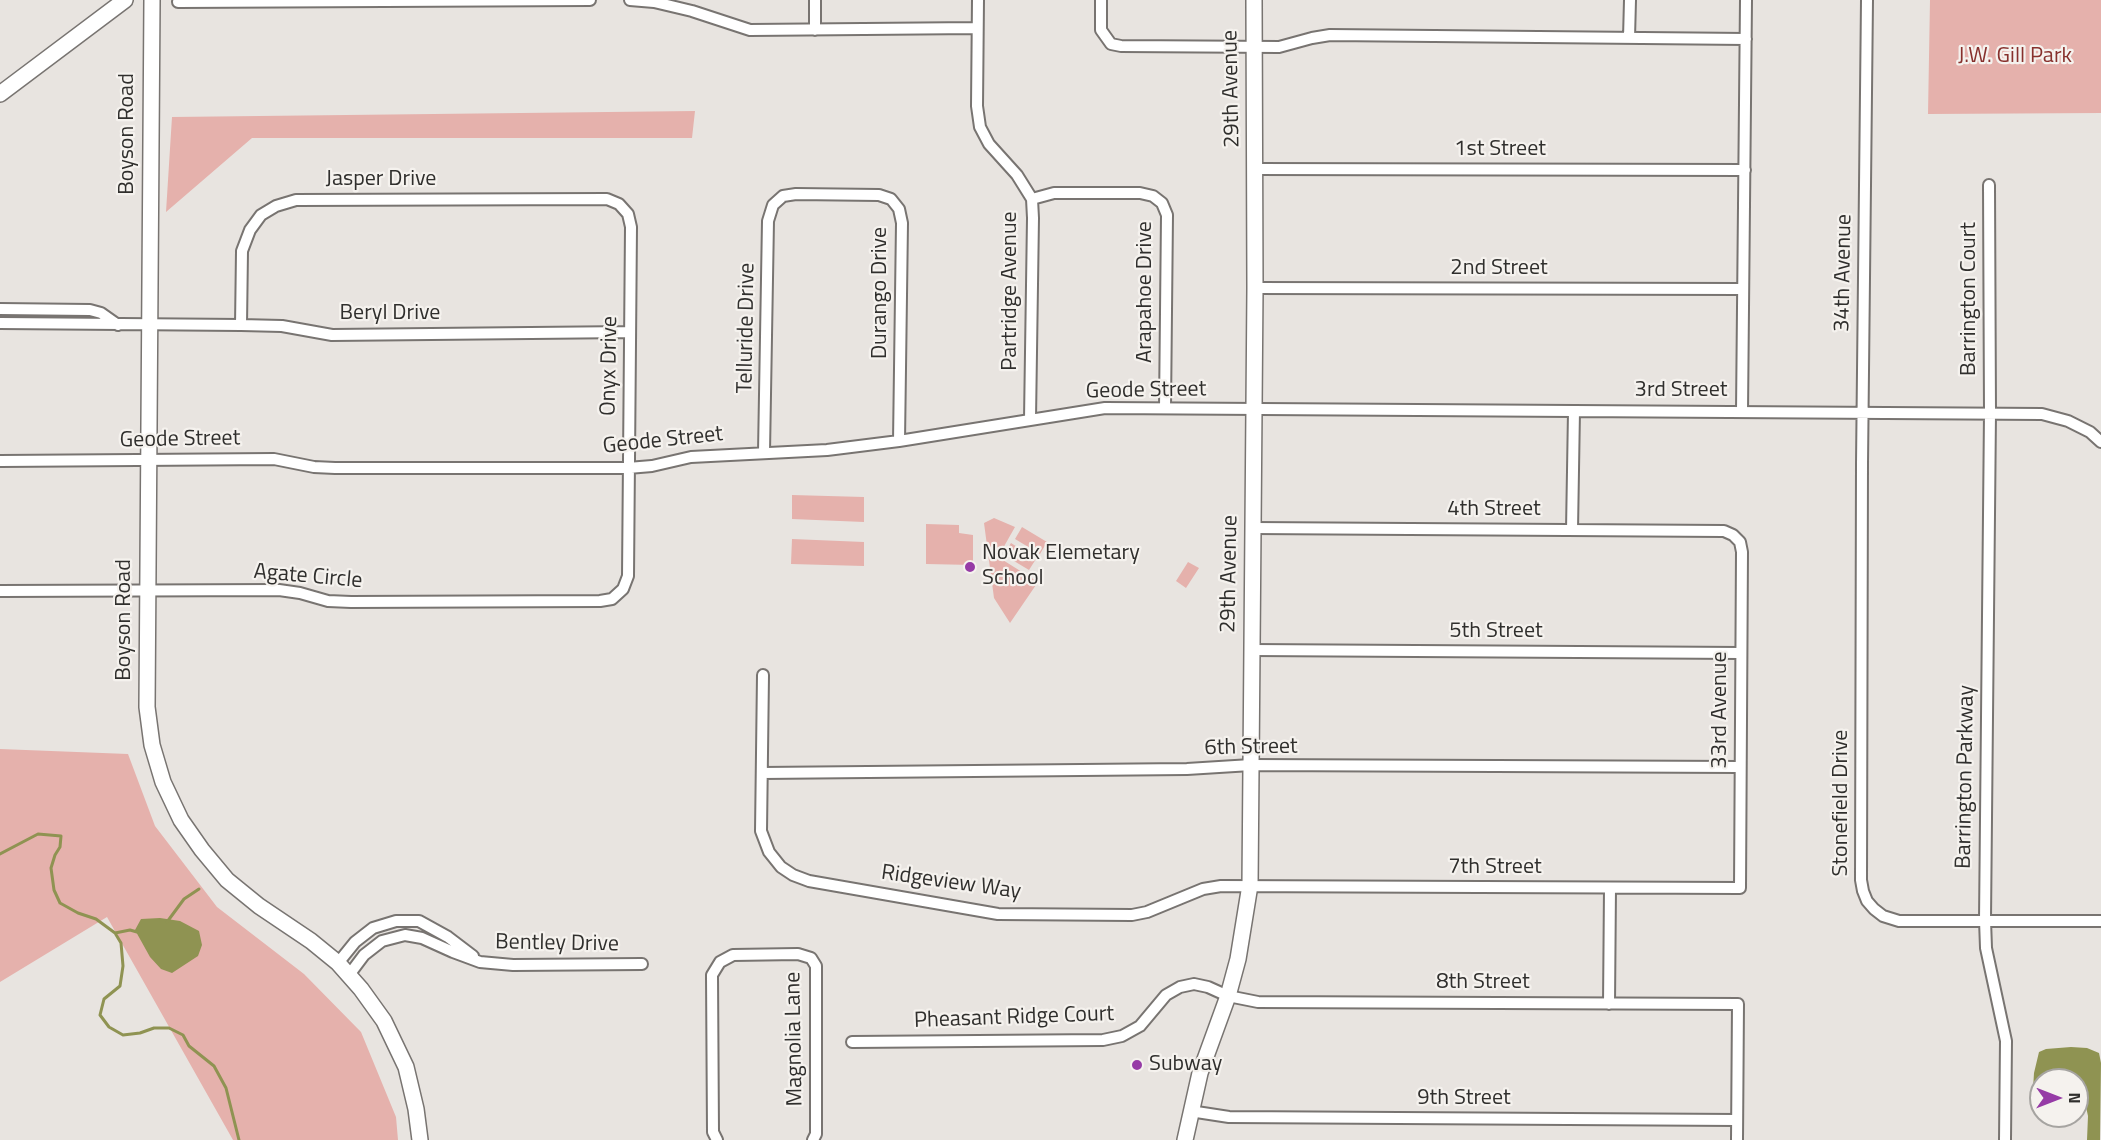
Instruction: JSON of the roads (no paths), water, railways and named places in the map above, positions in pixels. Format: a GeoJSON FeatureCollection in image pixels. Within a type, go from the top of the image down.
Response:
{"type":"FeatureCollection","features":[{"type":"Feature","properties":{"kind":"street"},"geometry":{"type":"LineString","coordinates":[[0,94],[125,0]]}},
{"type":"Feature","properties":{"kind":"street","name":"Boyson Road"},"geometry":{"type":"LineString","coordinates":[[152,0],[147,591],[147,707],[152,745],[163,782],[181,820],[227,880],[338,963],[384,1021],[406,1067],[416,1109],[420,1140]]}},
{"type":"Feature","properties":{"kind":"street"},"geometry":{"type":"LineString","coordinates":[[178,2],[590,0]]}},
{"type":"Feature","properties":{"kind":"street"},"geometry":{"type":"LineString","coordinates":[[630,0],[692,5],[750,30],[978,28]]}},
{"type":"Feature","properties":{"kind":"street"},"geometry":{"type":"LineString","coordinates":[[815,0],[815,30]]}},
{"type":"Feature","properties":{"kind":"street","name":"Partridge Avenue"},"geometry":{"type":"LineString","coordinates":[[978,0],[977,106],[980,127],[989,144],[1017,175],[1032,199],[1030,419]]}},
{"type":"Feature","properties":{"kind":"street"},"geometry":{"type":"LineString","coordinates":[[1101,0],[1101,30],[1111,44],[1121,46],[1280,47],[1330,35],[1746,39]]}},
{"type":"Feature","properties":{"kind":"street","name":"29th Avenue"},"geometry":{"type":"LineString","coordinates":[[1185,1140],[1200,1074],[1228,996],[1238,959],[1250,885],[1256,169],[1254,0]]}},
{"type":"Feature","properties":{"kind":"street"},"geometry":{"type":"LineString","coordinates":[[1629,38],[1630,0]]}},
{"type":"Feature","properties":{"kind":"street"},"geometry":{"type":"LineString","coordinates":[[1742,411],[1746,0]]}},
{"type":"Feature","properties":{"kind":"street","name":"34th Avenue"},"geometry":{"type":"LineString","coordinates":[[1862,464],[1867,0]]}},
{"type":"Feature","properties":{"kind":"street","name":"1st Street"},"geometry":{"type":"LineString","coordinates":[[1256,169],[1745,170]]}},
{"type":"Feature","properties":{"kind":"street","name":"Barrington Court"},"geometry":{"type":"LineString","coordinates":[[1989,185],[1990,413]]}},
{"type":"Feature","properties":{"kind":"street","name":"Arapahoe Drive"},"geometry":{"type":"LineString","coordinates":[[1032,199],[1054,193],[1140,192],[1153,196],[1162,203],[1167,214],[1165,408]]}},
{"type":"Feature","properties":{"kind":"street","name":"Durango Drive"},"geometry":{"type":"LineString","coordinates":[[773,206],[783,196],[796,194],[879,195],[891,199],[899,209],[902,223],[899,441]]}},
{"type":"Feature","properties":{"kind":"street","name":"Jasper Drive"},"geometry":{"type":"LineString","coordinates":[[241,325],[242,251],[250,230],[261,215],[276,206],[296,200],[608,198],[619,204]]}},
{"type":"Feature","properties":{"kind":"street","name":"Onyx Drive"},"geometry":{"type":"LineString","coordinates":[[612,599],[623,589],[628,576],[631,227],[628,214],[619,204]]}},
{"type":"Feature","properties":{"kind":"street","name":"Telluride Drive"},"geometry":{"type":"LineString","coordinates":[[764,452],[768,221],[773,206]]}},
{"type":"Feature","properties":{"kind":"street","name":"2nd Street"},"geometry":{"type":"LineString","coordinates":[[1255,288],[1743,289]]}},
{"type":"Feature","properties":{"kind":"street"},"geometry":{"type":"LineString","coordinates":[[0,309],[90,310],[100,313],[119,325]]}},
{"type":"Feature","properties":{"kind":"street","name":"Beryl Drive"},"geometry":{"type":"LineString","coordinates":[[0,323],[282,326],[332,335],[630,332]]}},
{"type":"Feature","properties":{"kind":"street","name":"Geode Street"},"geometry":{"type":"LineString","coordinates":[[0,461],[274,459],[314,467],[335,468],[628,468],[652,466],[691,457],[827,450],[899,441],[1105,408],[1254,409]]}},
{"type":"Feature","properties":{"kind":"street","name":"3rd Street"},"geometry":{"type":"LineString","coordinates":[[1254,409],[2042,414],[2059,418],[2090,432],[2101,442]]}},
{"type":"Feature","properties":{"kind":"street"},"geometry":{"type":"LineString","coordinates":[[1572,530],[1574,411]]}},
{"type":"Feature","properties":{"kind":"street","name":"Barrington Parkway"},"geometry":{"type":"LineString","coordinates":[[1990,413],[1985,920],[1986,948],[2006,1041],[2005,1140]]}},
{"type":"Feature","properties":{"kind":"street","name":"Stonefield Drive"},"geometry":{"type":"LineString","coordinates":[[1862,464],[1861,880],[1868,901],[1874,909],[1899,921],[2101,921]]}},
{"type":"Feature","properties":{"kind":"street","name":"4th Street"},"geometry":{"type":"LineString","coordinates":[[1253,528],[1724,531],[1733,535]]}},
{"type":"Feature","properties":{"kind":"street","name":"33rd Avenue"},"geometry":{"type":"LineString","coordinates":[[1733,535],[1740,542],[1742,552],[1740,888]]}},
{"type":"Feature","properties":{"kind":"street","name":"Agate Circle"},"geometry":{"type":"LineString","coordinates":[[0,591],[279,590],[328,601],[351,602],[600,601],[612,599]]}},
{"type":"Feature","properties":{"kind":"street","name":"5th Street"},"geometry":{"type":"LineString","coordinates":[[1252,650],[1741,653]]}},
{"type":"Feature","properties":{"kind":"street","name":"Ridgeview Way"},"geometry":{"type":"LineString","coordinates":[[763,675],[761,831],[769,852],[781,867],[793,875],[809,881],[998,914],[1132,915],[1147,912],[1203,889],[1250,885]]}},
{"type":"Feature","properties":{"kind":"street","name":"6th Street"},"geometry":{"type":"LineString","coordinates":[[762,773],[1187,769],[1251,765],[1740,767]]}},
{"type":"Feature","properties":{"kind":"street","name":"7th Street"},"geometry":{"type":"LineString","coordinates":[[1250,885],[1740,888]]}},
{"type":"Feature","properties":{"kind":"street"},"geometry":{"type":"LineString","coordinates":[[1609,1004],[1610,888]]}},
{"type":"Feature","properties":{"kind":"street"},"geometry":{"type":"LineString","coordinates":[[338,963],[355,942],[373,928],[396,921],[419,921],[480,962]]}},
{"type":"Feature","properties":{"kind":"street","name":"Bentley Drive"},"geometry":{"type":"LineString","coordinates":[[349,975],[364,955],[382,941],[405,935],[422,938],[480,962],[513,965],[642,964]]}},
{"type":"Feature","properties":{"kind":"street","name":"Magnolia Lane"},"geometry":{"type":"LineString","coordinates":[[717,1140],[713,1132],[712,975],[720,962],[733,955],[798,954],[811,958],[816,966],[816,1134],[813,1140]]}},
{"type":"Feature","properties":{"kind":"street","name":"Pheasant Ridge Court"},"geometry":{"type":"LineString","coordinates":[[852,1042],[1103,1040],[1122,1036],[1140,1026],[1166,995],[1180,987],[1194,984],[1208,987],[1228,996]]}},
{"type":"Feature","properties":{"kind":"street","name":"8th Street"},"geometry":{"type":"LineString","coordinates":[[1228,996],[1258,1002],[1738,1004],[1737,1120]]}},
{"type":"Feature","properties":{"kind":"street","name":"9th Street"},"geometry":{"type":"LineString","coordinates":[[1190,1111],[1229,1118],[1737,1120]]}},
{"type":"Feature","properties":{"kind":"street"},"geometry":{"type":"LineString","coordinates":[[1737,1120],[1737,1140]]}},
{"type":"Feature","properties":{"kind":"waterway"},"geometry":{"type":"LineString","coordinates":[[0,854],[38,834],[61,836],[60,847],[51,868],[54,890],[60,903],[78,913],[96,919],[115,933],[121,943],[123,966],[120,986],[104,999],[100,1015],[109,1027],[123,1035],[154,1028],[169,1028],[183,1035],[189,1046],[214,1066],[226,1088],[239,1140]]}},
{"type":"Feature","properties":{"kind":"waterway"},"geometry":{"type":"LineString","coordinates":[[167,922],[184,899],[199,889]]}},
{"type":"Feature","properties":{"kind":"waterway"},"geometry":{"type":"LineString","coordinates":[[115,933],[130,930],[137,932]]}},
{"type":"Feature","properties":{"kind":"place","name":"Novak Elemetary School"},"geometry":{"type":"Point","coordinates":[970,567]}},
{"type":"Feature","properties":{"kind":"place","name":"Subway"},"geometry":{"type":"Point","coordinates":[1137,1065]}},
{"type":"Feature","properties":{"kind":"park label","name":"J.W. Gill Park"},"geometry":{"type":"Point","coordinates":[2015,57]}}]}
